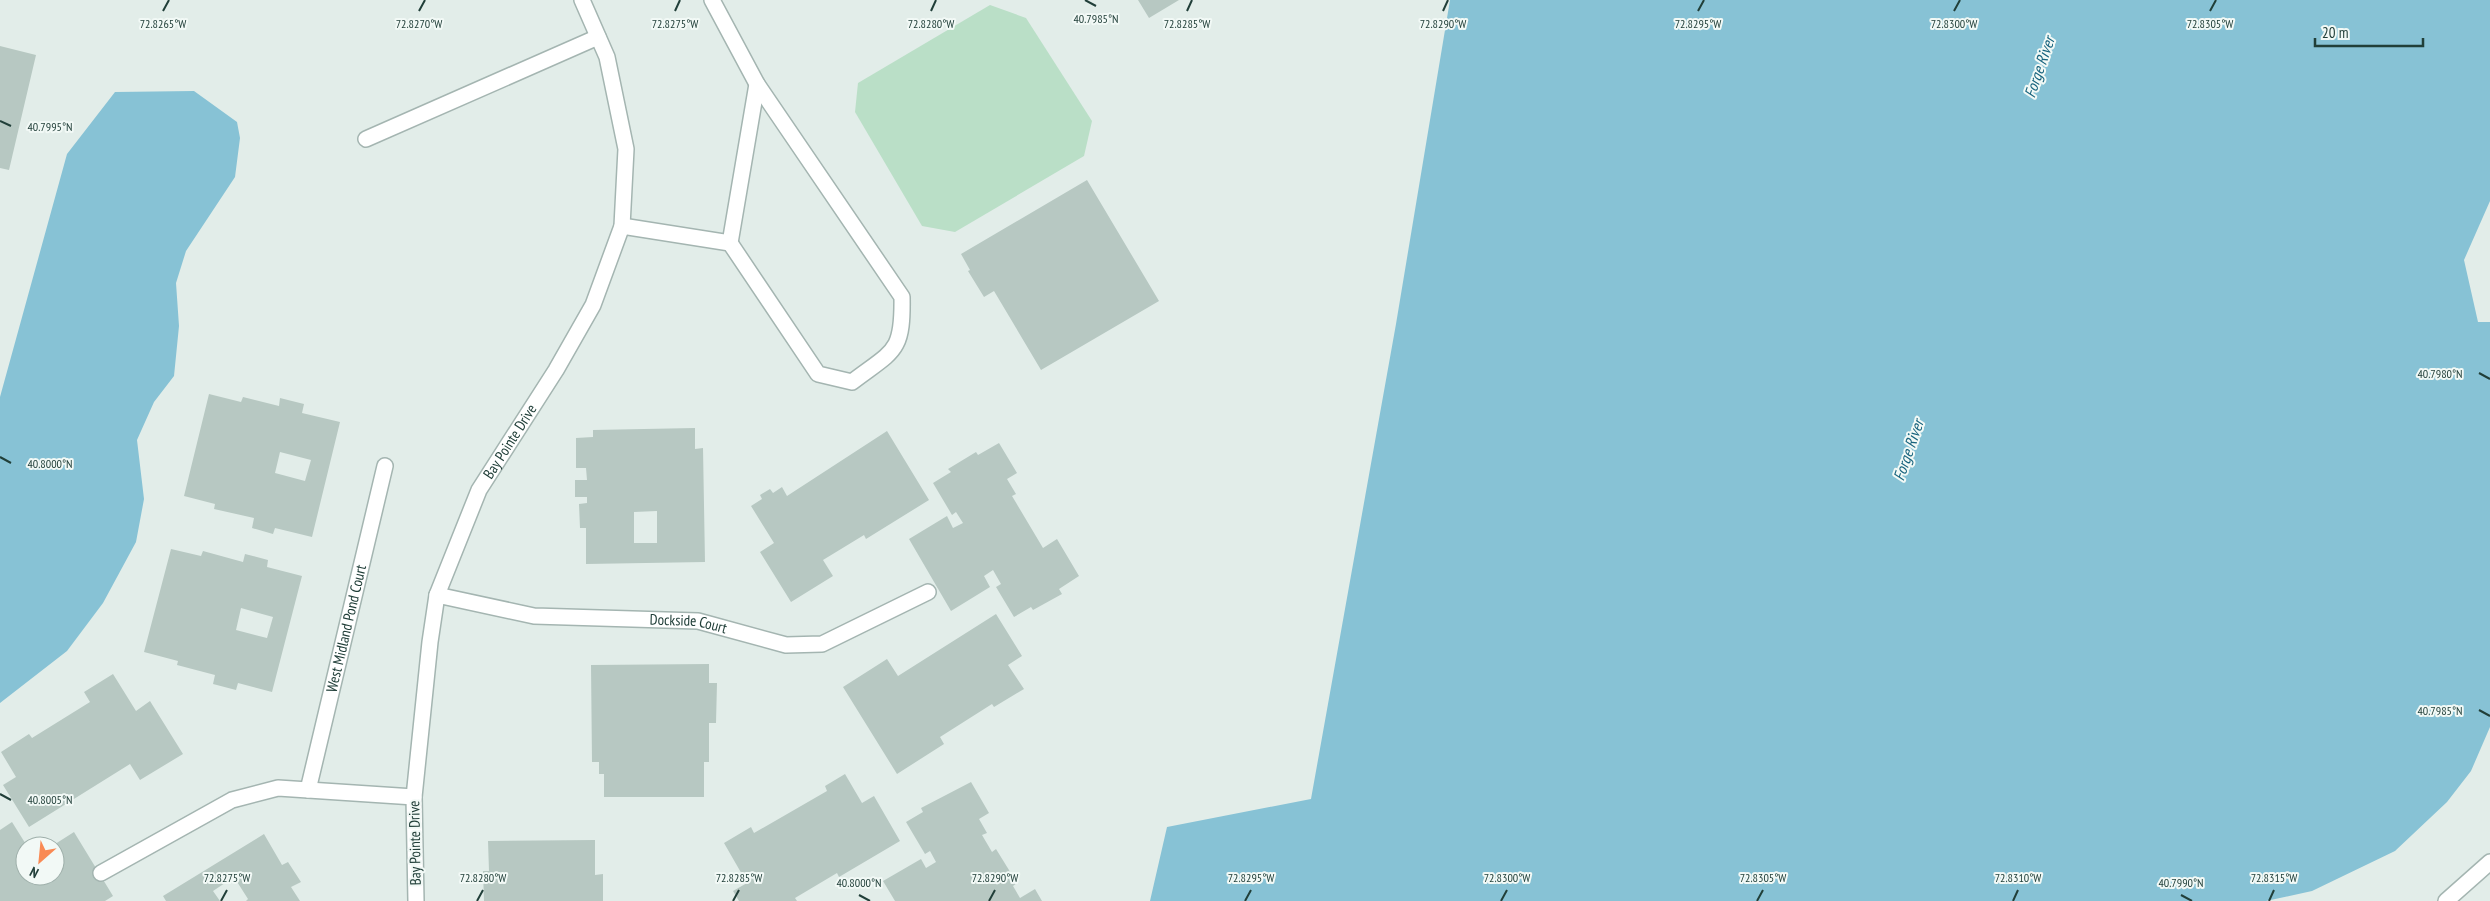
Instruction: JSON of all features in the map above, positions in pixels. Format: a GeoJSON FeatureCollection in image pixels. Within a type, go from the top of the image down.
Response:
{"type":"FeatureCollection","features":[{"type":"Feature","properties":{"kind":"street","name":"Bay Pointe Drive"},"geometry":{"type":"LineString","coordinates":[[416,901],[414,797],[437,595],[479,490],[556,370],[593,304],[622,226],[626,149],[607,57],[582,0]]}},
{"type":"Feature","properties":{"kind":"street"},"geometry":{"type":"LineString","coordinates":[[712,0],[757,84],[902,297],[902,327],[894,350],[852,382],[818,374],[730,243],[757,84]]}},
{"type":"Feature","properties":{"kind":"street"},"geometry":{"type":"LineString","coordinates":[[366,139],[598,37]]}},
{"type":"Feature","properties":{"kind":"street"},"geometry":{"type":"LineString","coordinates":[[622,226],[730,243]]}},
{"type":"Feature","properties":{"kind":"street","name":"West Midland Pond Court"},"geometry":{"type":"LineString","coordinates":[[308,790],[385,466]]}},
{"type":"Feature","properties":{"kind":"street","name":"Dockside Court"},"geometry":{"type":"LineString","coordinates":[[437,595],[534,616],[698,621],[786,645],[822,644],[928,592]]}},
{"type":"Feature","properties":{"kind":"street"},"geometry":{"type":"LineString","coordinates":[[101,874],[232,800],[278,788],[414,797]]}},
{"type":"Feature","properties":{"kind":"street"},"geometry":{"type":"LineString","coordinates":[[2446,901],[2490,862]]}},
{"type":"Feature","properties":{"kind":"green space"},"geometry":{"type":"Polygon","coordinates":[[[990,5],[1026,18],[1092,121],[1084,156],[955,232],[922,226],[855,112],[858,83],[990,5]]]}},
{"type":"Feature","properties":{"kind":"water","name":"Forge River"},"geometry":{"type":"Polygon","coordinates":[[[1450,0],[2490,0],[2490,201],[2464,260],[2478,322],[2490,322],[2490,727],[2471,771],[2447,802],[2395,851],[2312,891],[2266,901],[1150,901],[1167,827],[1311,799],[1396,324],[1450,0]]]}},
{"type":"Feature","properties":{"kind":"water"},"geometry":{"type":"Polygon","coordinates":[[[194,91],[237,122],[240,138],[235,177],[186,251],[176,283],[179,326],[174,376],[154,402],[137,440],[144,499],[136,542],[103,603],[67,651],[0,703],[0,397],[67,154],[115,92],[194,91]]]}},
{"type":"Feature","properties":{"kind":"building"},"geometry":{"type":"Polygon","coordinates":[[[1138,0],[1179,0],[1149,18],[1138,0]]]}},
{"type":"Feature","properties":{"kind":"building"},"geometry":{"type":"Polygon","coordinates":[[[0,46],[36,55],[9,170],[0,168],[0,46]]]}},
{"type":"Feature","properties":{"kind":"building"},"geometry":{"type":"Polygon","coordinates":[[[1087,180],[1159,301],[1041,370],[994,291],[984,297],[968,271],[970,270],[961,254],[1087,180]]]}},
{"type":"Feature","properties":{"kind":"building"},"geometry":{"type":"Polygon","coordinates":[[[209,394],[241,402],[243,397],[279,406],[280,398],[304,404],[302,413],[340,422],[312,537],[275,528],[273,534],[252,528],[254,518],[214,509],[215,504],[184,496],[209,394]],[[280,452],[275,473],[305,481],[311,460],[280,452]]]}},
{"type":"Feature","properties":{"kind":"building"},"geometry":{"type":"Polygon","coordinates":[[[695,428],[695,449],[703,448],[705,562],[586,564],[586,528],[580,528],[579,504],[587,503],[587,497],[575,497],[575,480],[587,480],[586,468],[576,468],[576,438],[593,437],[593,430],[695,428]],[[657,511],[634,512],[634,543],[657,543],[657,511]]]}},
{"type":"Feature","properties":{"kind":"building"},"geometry":{"type":"Polygon","coordinates":[[[887,431],[929,500],[866,539],[864,535],[823,560],[833,576],[791,602],[760,552],[774,543],[751,506],[762,499],[760,495],[770,489],[773,493],[782,487],[787,496],[887,431]]]}},
{"type":"Feature","properties":{"kind":"building"},"geometry":{"type":"Polygon","coordinates":[[[999,443],[1017,473],[1007,479],[1016,494],[1012,496],[1043,548],[1057,539],[1079,576],[1059,589],[1062,594],[1033,610],[1031,607],[1014,617],[996,587],[1001,584],[993,570],[984,576],[990,587],[951,611],[909,539],[947,516],[953,528],[963,523],[956,512],[952,515],[933,483],[951,472],[948,469],[976,452],[978,455],[999,443]]]}},
{"type":"Feature","properties":{"kind":"building"},"geometry":{"type":"Polygon","coordinates":[[[171,549],[201,556],[203,551],[243,562],[245,554],[268,560],[267,567],[302,576],[272,692],[238,683],[236,690],[213,684],[215,675],[177,665],[178,661],[144,652],[171,549]],[[241,608],[236,630],[267,638],[273,617],[241,608]]]}},
{"type":"Feature","properties":{"kind":"building"},"geometry":{"type":"Polygon","coordinates":[[[996,614],[1022,656],[1008,665],[1024,689],[994,707],[992,704],[940,737],[944,744],[897,774],[843,687],[887,659],[898,676],[996,614]]]}},
{"type":"Feature","properties":{"kind":"building"},"geometry":{"type":"Polygon","coordinates":[[[709,664],[709,683],[717,683],[716,723],[709,723],[709,762],[704,762],[704,797],[604,797],[604,774],[599,774],[599,762],[592,762],[591,665],[709,664]]]}},
{"type":"Feature","properties":{"kind":"building"},"geometry":{"type":"Polygon","coordinates":[[[113,674],[136,711],[150,701],[183,754],[140,780],[130,764],[29,827],[3,785],[16,777],[1,752],[29,734],[32,738],[90,702],[84,692],[113,674]]]}},
{"type":"Feature","properties":{"kind":"building"},"geometry":{"type":"Polygon","coordinates":[[[845,774],[862,803],[874,796],[900,841],[839,877],[837,873],[795,898],[797,901],[739,901],[733,891],[747,883],[724,843],[751,827],[754,833],[827,791],[825,786],[845,774]]]}},
{"type":"Feature","properties":{"kind":"building"},"geometry":{"type":"Polygon","coordinates":[[[971,782],[989,813],[979,819],[987,833],[982,835],[992,852],[996,849],[1017,883],[1013,886],[1020,898],[1035,889],[1042,901],[895,901],[883,881],[921,859],[926,868],[936,862],[930,851],[925,854],[906,822],[923,812],[921,808],[971,782]]]}},
{"type":"Feature","properties":{"kind":"building"},"geometry":{"type":"Polygon","coordinates":[[[12,822],[21,836],[15,836],[15,886],[65,886],[65,838],[74,832],[113,896],[105,901],[0,901],[0,830],[12,822]]]}},
{"type":"Feature","properties":{"kind":"building"},"geometry":{"type":"Polygon","coordinates":[[[264,834],[282,865],[288,862],[301,882],[291,887],[300,901],[246,901],[248,899],[234,877],[213,891],[220,901],[166,901],[163,896],[264,834]]]}},
{"type":"Feature","properties":{"kind":"building"},"geometry":{"type":"Polygon","coordinates":[[[595,840],[595,875],[603,874],[603,901],[484,901],[483,871],[489,871],[488,841],[595,840]]]}}]}
